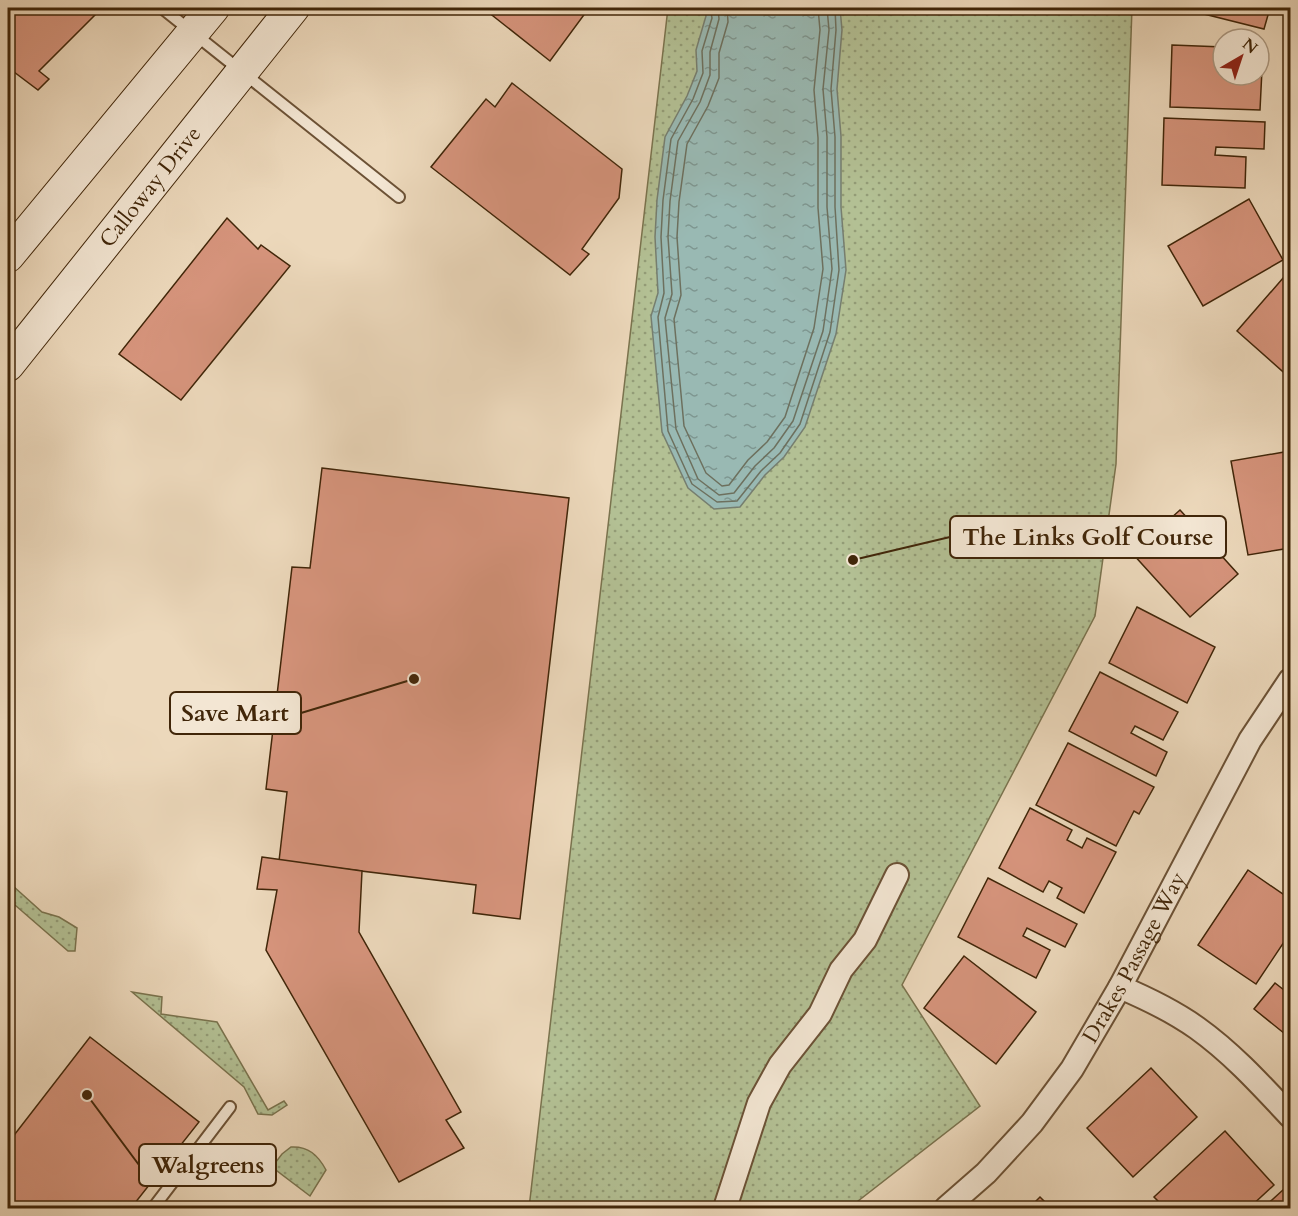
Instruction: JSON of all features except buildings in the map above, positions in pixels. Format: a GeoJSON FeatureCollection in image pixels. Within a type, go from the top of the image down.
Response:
{"type":"FeatureCollection","features":[{"type":"Feature","properties":{"kind":"main road"},"geometry":{"type":"LineString","coordinates":[[8,256],[213,8]]}},
{"type":"Feature","properties":{"kind":"main road","name":"Calloway Drive"},"geometry":{"type":"LineString","coordinates":[[8,365],[293,8]]}},
{"type":"Feature","properties":{"kind":"street","name":"Drakes Passage Way"},"geometry":{"type":"LineString","coordinates":[[946,1209],[986,1173],[1032,1123],[1072,1069],[1120,987],[1250,740],[1290,680]]}},
{"type":"Feature","properties":{"kind":"street"},"geometry":{"type":"LineString","coordinates":[[725,1209],[759,1103],[780,1065],[820,1014],[841,970],[865,940],[897,875]]}},
{"type":"Feature","properties":{"kind":"street"},"geometry":{"type":"LineString","coordinates":[[1120,987],[1153,1001],[1197,1028],[1238,1061],[1290,1116]]}},
{"type":"Feature","properties":{"kind":"lane"},"geometry":{"type":"LineString","coordinates":[[162,8],[399,197]]}},
{"type":"Feature","properties":{"kind":"lane"},"geometry":{"type":"LineString","coordinates":[[153,1209],[230,1107]]}},
{"type":"Feature","properties":{"kind":"green space"},"geometry":{"type":"Polygon","coordinates":[[[668,8],[1132,8],[1116,464],[1095,616],[902,985],[980,1106],[849,1208],[529,1208],[668,8]]]}},
{"type":"Feature","properties":{"kind":"green space"},"geometry":{"type":"Polygon","coordinates":[[[13,886],[42,912],[59,917],[77,928],[75,951],[68,951],[8,899],[8,893],[13,886]]]}},
{"type":"Feature","properties":{"kind":"green space"},"geometry":{"type":"Polygon","coordinates":[[[132,992],[162,997],[161,1014],[217,1022],[268,1110],[284,1101],[287,1105],[272,1115],[258,1114],[244,1087],[132,992]]]}},
{"type":"Feature","properties":{"kind":"green space"},"geometry":{"type":"Polygon","coordinates":[[[291,1147],[303,1148],[312,1152],[326,1170],[310,1196],[272,1167],[291,1147]]]}},
{"type":"Feature","properties":{"kind":"water"},"geometry":{"type":"Polygon","coordinates":[[[704,8],[840,8],[842,30],[837,89],[841,136],[841,207],[846,270],[836,334],[805,427],[784,457],[765,475],[740,507],[714,509],[688,488],[662,432],[651,316],[658,293],[655,237],[665,137],[687,96],[697,71],[696,50],[706,16],[704,8]]]}},
{"type":"Feature","properties":{"kind":"place","name":"The Links Golf Course"},"geometry":{"type":"Point","coordinates":[853,560]}},
{"type":"Feature","properties":{"kind":"place","name":"Save Mart"},"geometry":{"type":"Point","coordinates":[414,679]}},
{"type":"Feature","properties":{"kind":"place","name":"Walgreens"},"geometry":{"type":"Point","coordinates":[87,1095]}}]}
